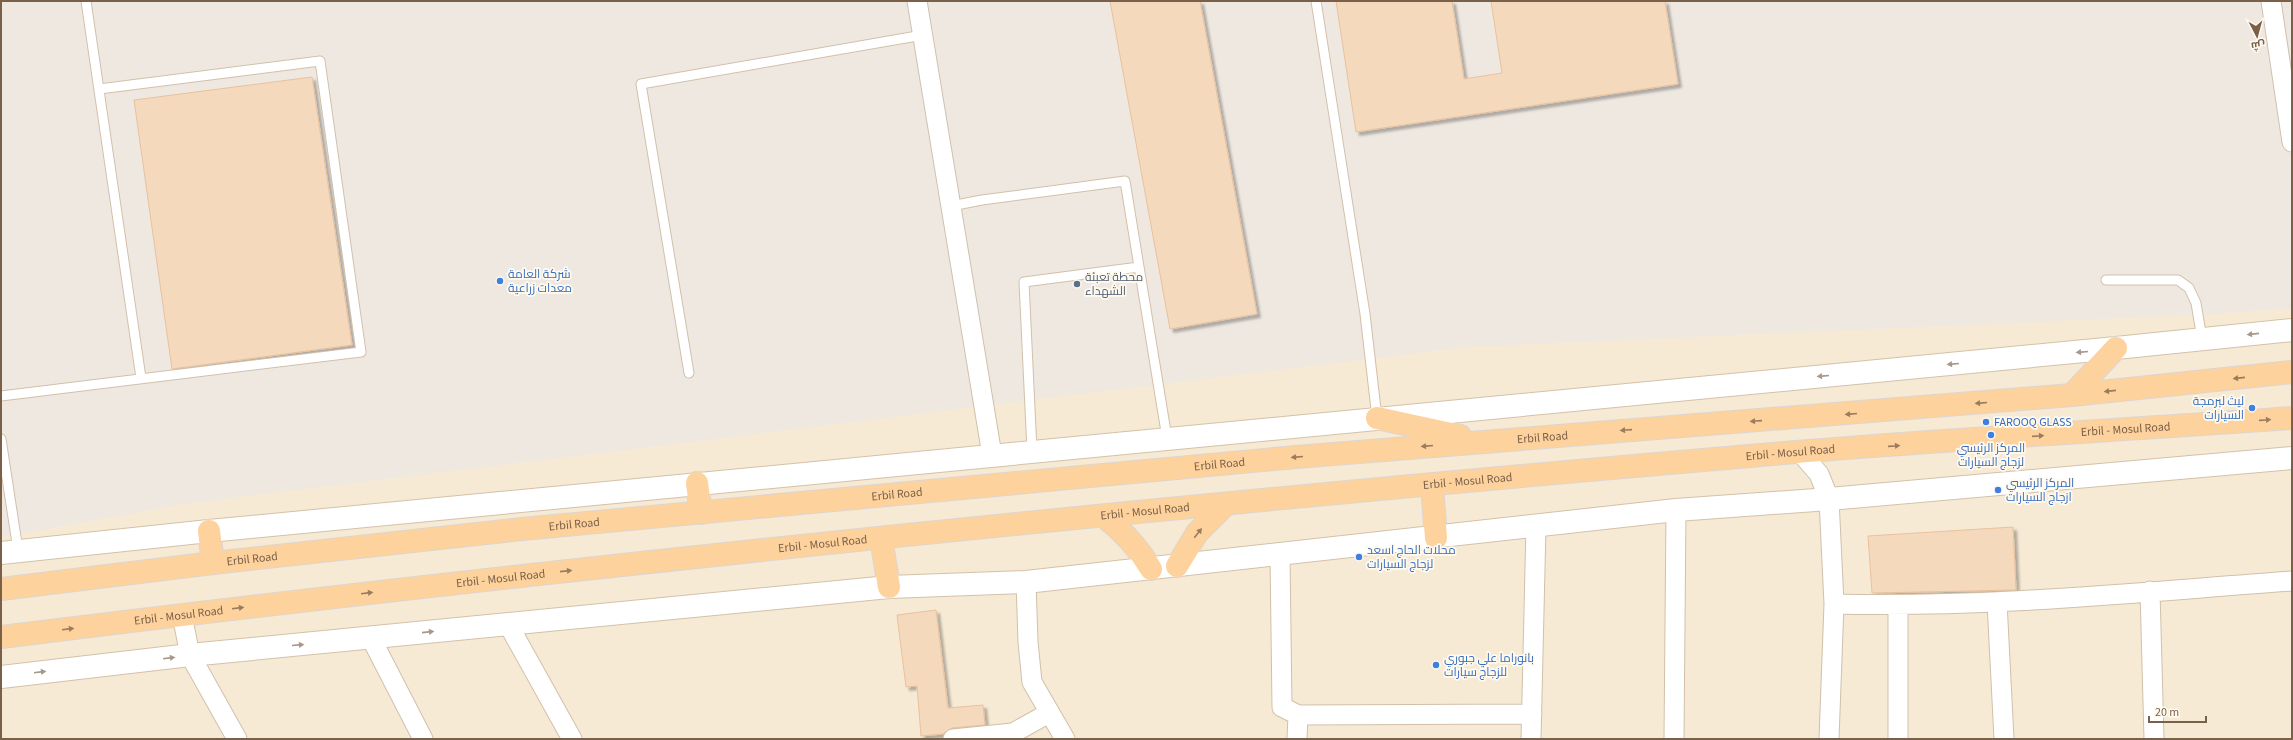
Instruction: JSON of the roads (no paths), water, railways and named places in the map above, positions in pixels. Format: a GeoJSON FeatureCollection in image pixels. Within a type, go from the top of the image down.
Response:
{"type":"FeatureCollection","features":[{"type":"Feature","properties":{"kind":"highway"},"geometry":{"type":"LineString","coordinates":[[2072,395],[2116,348]]}},
{"type":"Feature","properties":{"kind":"highway"},"geometry":{"type":"LineString","coordinates":[[1800,452],[1795,418],[2072,395],[2290,370]]}},
{"type":"Feature","properties":{"kind":"highway"},"geometry":{"type":"LineString","coordinates":[[1377,418],[1483,441]]}},
{"type":"Feature","properties":{"kind":"highway","name":"Erbil Road"},"geometry":{"type":"LineString","coordinates":[[1,589],[213,563],[522,529],[1483,441],[1795,418]]}},
{"type":"Feature","properties":{"kind":"highway","name":"Erbil - Mosul Road"},"geometry":{"type":"LineString","coordinates":[[1,635],[472,580],[1103,516],[1800,452],[2292,418]]}},
{"type":"Feature","properties":{"kind":"highway"},"geometry":{"type":"LineString","coordinates":[[698,483],[701,513]]}},
{"type":"Feature","properties":{"kind":"highway"},"geometry":{"type":"LineString","coordinates":[[1432,486],[1436,538]]}},
{"type":"Feature","properties":{"kind":"highway"},"geometry":{"type":"LineString","coordinates":[[1177,566],[1198,533],[1225,505]]}},
{"type":"Feature","properties":{"kind":"highway"},"geometry":{"type":"LineString","coordinates":[[1103,516],[1116,526],[1140,550],[1151,569]]}},
{"type":"Feature","properties":{"kind":"highway"},"geometry":{"type":"LineString","coordinates":[[209,531],[213,563]]}},
{"type":"Feature","properties":{"kind":"highway"},"geometry":{"type":"LineString","coordinates":[[882,538],[889,588]]}},
{"type":"Feature","properties":{"kind":"main road"},"geometry":{"type":"LineString","coordinates":[[10,551],[992,454],[2116,348],[2292,330]]}},
{"type":"Feature","properties":{"kind":"main road"},"geometry":{"type":"LineString","coordinates":[[1,677],[190,655],[889,588],[1026,582],[1436,538],[1676,510],[1829,499],[2292,458]]}},
{"type":"Feature","properties":{"kind":"street"},"geometry":{"type":"LineString","coordinates":[[917,1],[992,454]]}},
{"type":"Feature","properties":{"kind":"street"},"geometry":{"type":"LineString","coordinates":[[2271,1],[2292,142]]}},
{"type":"Feature","properties":{"kind":"street"},"geometry":{"type":"LineString","coordinates":[[1800,452],[1819,474],[1829,499],[1834,604],[1829,739]]}},
{"type":"Feature","properties":{"kind":"street"},"geometry":{"type":"LineString","coordinates":[[1674,739],[1676,510]]}},
{"type":"Feature","properties":{"kind":"street"},"geometry":{"type":"LineString","coordinates":[[1531,739],[1536,526]]}},
{"type":"Feature","properties":{"kind":"street"},"geometry":{"type":"LineString","coordinates":[[1280,555],[1282,707],[1298,715],[1532,714]]}},
{"type":"Feature","properties":{"kind":"street"},"geometry":{"type":"LineString","coordinates":[[1834,604],[1898,606],[1997,602],[2292,581]]}},
{"type":"Feature","properties":{"kind":"street"},"geometry":{"type":"LineString","coordinates":[[1026,582],[1032,682],[1049,713],[1066,739]]}},
{"type":"Feature","properties":{"kind":"street"},"geometry":{"type":"LineString","coordinates":[[2150,591],[2154,739]]}},
{"type":"Feature","properties":{"kind":"street"},"geometry":{"type":"LineString","coordinates":[[1997,602],[2004,739]]}},
{"type":"Feature","properties":{"kind":"street"},"geometry":{"type":"LineString","coordinates":[[1898,606],[1898,739]]}},
{"type":"Feature","properties":{"kind":"street"},"geometry":{"type":"LineString","coordinates":[[182,615],[190,655],[237,739]]}},
{"type":"Feature","properties":{"kind":"street"},"geometry":{"type":"LineString","coordinates":[[508,624],[572,739]]}},
{"type":"Feature","properties":{"kind":"street"},"geometry":{"type":"LineString","coordinates":[[371,638],[423,739]]}},
{"type":"Feature","properties":{"kind":"street"},"geometry":{"type":"LineString","coordinates":[[953,739],[1013,733],[1049,713]]}},
{"type":"Feature","properties":{"kind":"street"},"geometry":{"type":"LineString","coordinates":[[1297,739],[1298,715]]}},
{"type":"Feature","properties":{"kind":"lane"},"geometry":{"type":"LineString","coordinates":[[86,1],[141,378]]}},
{"type":"Feature","properties":{"kind":"lane"},"geometry":{"type":"LineString","coordinates":[[1316,1],[1365,314],[1377,418]]}},
{"type":"Feature","properties":{"kind":"lane"},"geometry":{"type":"LineString","coordinates":[[689,373],[641,84],[923,35]]}},
{"type":"Feature","properties":{"kind":"lane"},"geometry":{"type":"LineString","coordinates":[[1,396],[361,352],[320,61],[99,89]]}},
{"type":"Feature","properties":{"kind":"lane"},"geometry":{"type":"LineString","coordinates":[[951,206],[982,200],[1125,181],[1167,438]]}},
{"type":"Feature","properties":{"kind":"lane"},"geometry":{"type":"LineString","coordinates":[[1032,451],[1024,282],[1140,267]]}},
{"type":"Feature","properties":{"kind":"lane"},"geometry":{"type":"LineString","coordinates":[[2106,280],[2178,280],[2189,288],[2196,303],[2202,339]]}},
{"type":"Feature","properties":{"kind":"lane"},"geometry":{"type":"LineString","coordinates":[[1,439],[10,551]]}},
{"type":"Feature","properties":{"kind":"place","name":"شركة العامة معدات زراعية"},"geometry":{"type":"Point","coordinates":[500,281]}},
{"type":"Feature","properties":{"kind":"place","name":"محطة تعبئة الشهداء"},"geometry":{"type":"Point","coordinates":[1077,284]}},
{"type":"Feature","properties":{"kind":"place","name":"ليث لبرمجة السيارات"},"geometry":{"type":"Point","coordinates":[2252,408]}},
{"type":"Feature","properties":{"kind":"place","name":"FAROOQ GLASS"},"geometry":{"type":"Point","coordinates":[1986,422]}},
{"type":"Feature","properties":{"kind":"place","name":"المركز الرئيسي لزجاج السيارات"},"geometry":{"type":"Point","coordinates":[1991,435]}},
{"type":"Feature","properties":{"kind":"place","name":"المركز الرئيسي ازجاج السيارات"},"geometry":{"type":"Point","coordinates":[1998,490]}},
{"type":"Feature","properties":{"kind":"place","name":"محلات الحاج اسعد لزجاج السيارات"},"geometry":{"type":"Point","coordinates":[1359,557]}},
{"type":"Feature","properties":{"kind":"place","name":"بانوراما علي جبوري للزجاج سيارات"},"geometry":{"type":"Point","coordinates":[1436,665]}}]}
